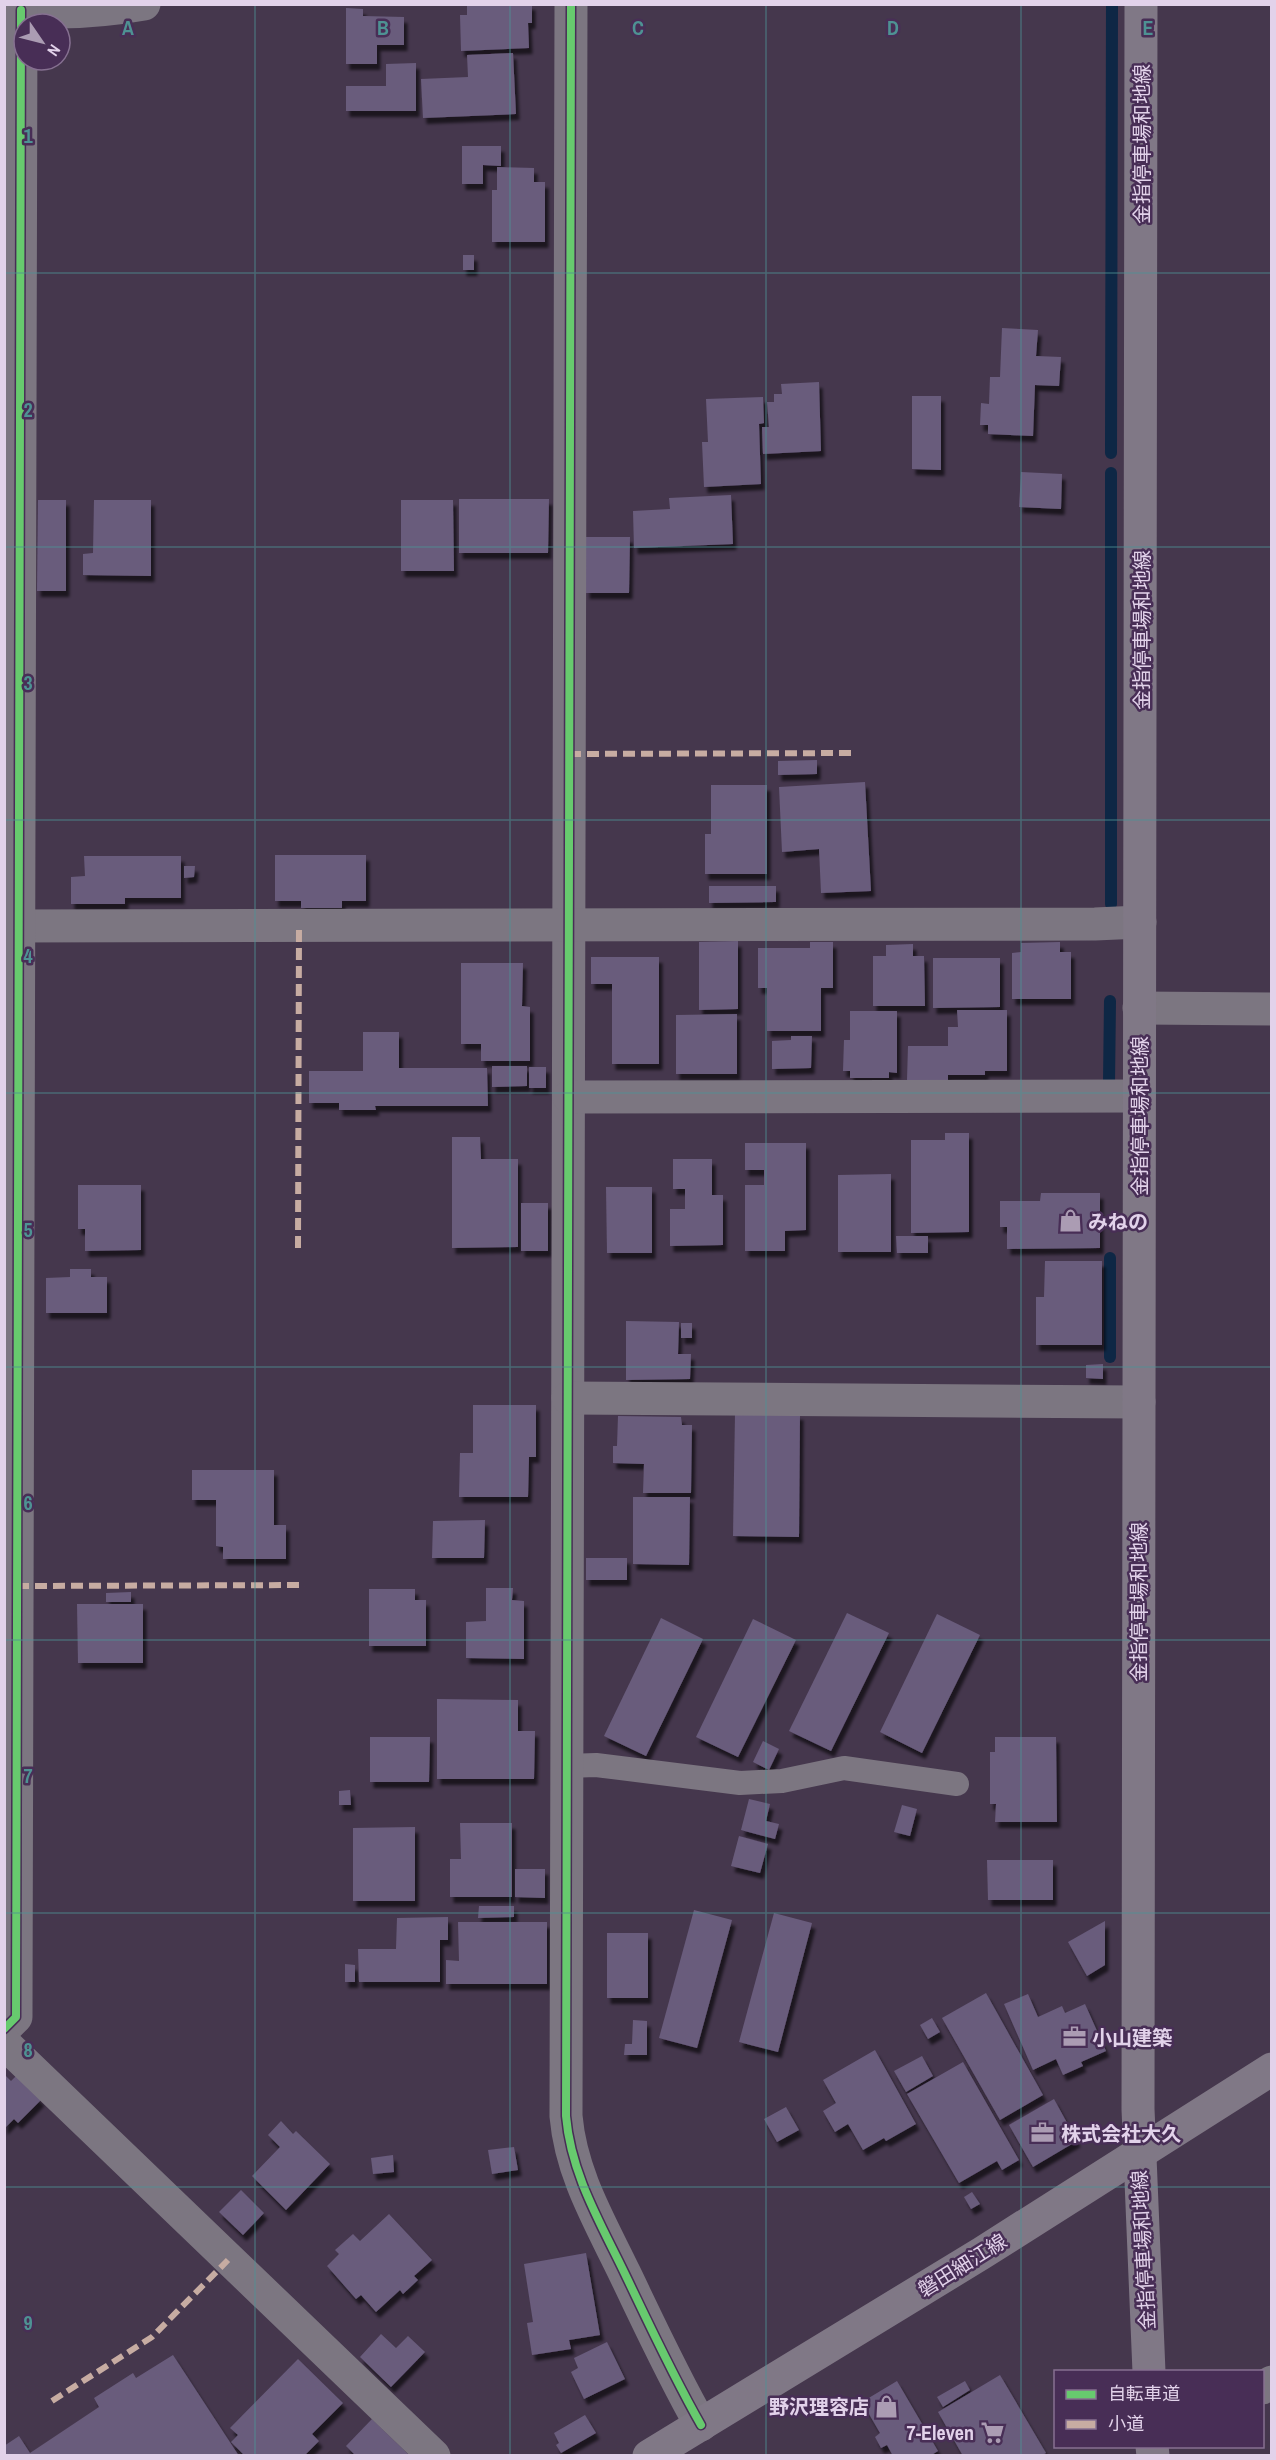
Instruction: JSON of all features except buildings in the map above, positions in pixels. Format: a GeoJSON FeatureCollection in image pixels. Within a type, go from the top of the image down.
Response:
{"type":"FeatureCollection","features":[{"type":"Feature","properties":{"kind":"main road","name":"金指停車場和地線"},"geometry":{"type":"LineString","coordinates":[[1141,4],[1138,2154],[1149,2370]]}},
{"type":"Feature","properties":{"kind":"main road","name":"磐田細江線"},"geometry":{"type":"LineString","coordinates":[[649,2456],[1272,2069]]}},
{"type":"Feature","properties":{"kind":"street"},"geometry":{"type":"LineString","coordinates":[[4,2029],[16,2017],[11,1350],[13,9],[81,12],[144,4]]}},
{"type":"Feature","properties":{"kind":"street"},"geometry":{"type":"LineString","coordinates":[[571,4],[566,2116],[568,2139],[581,2182],[679,2386],[702,2424]]}},
{"type":"Feature","properties":{"kind":"street"},"geometry":{"type":"LineString","coordinates":[[12,926],[1095,924],[1140,922]]}},
{"type":"Feature","properties":{"kind":"street"},"geometry":{"type":"LineString","coordinates":[[1139,1008],[1272,1009]]}},
{"type":"Feature","properties":{"kind":"street"},"geometry":{"type":"LineString","coordinates":[[569,1097],[1139,1096]]}},
{"type":"Feature","properties":{"kind":"street"},"geometry":{"type":"LineString","coordinates":[[568,1398],[1139,1402]]}},
{"type":"Feature","properties":{"kind":"street"},"geometry":{"type":"LineString","coordinates":[[4,2043],[434,2456]]}},
{"type":"Feature","properties":{"kind":"street"},"geometry":{"type":"LineString","coordinates":[[1154,2456],[1167,2448]]}},
{"type":"Feature","properties":{"kind":"lane"},"geometry":{"type":"LineString","coordinates":[[567,1766],[596,1765],[741,1783],[782,1781],[844,1768],[957,1784]]}},
{"type":"Feature","properties":{"kind":"waterway"},"geometry":{"type":"LineString","coordinates":[[1111,453],[1112,4]]}},
{"type":"Feature","properties":{"kind":"waterway"},"geometry":{"type":"LineString","coordinates":[[1111,473],[1111,904]]}},
{"type":"Feature","properties":{"kind":"waterway"},"geometry":{"type":"LineString","coordinates":[[1109,1084],[1110,1001]]}},
{"type":"Feature","properties":{"kind":"waterway"},"geometry":{"type":"LineString","coordinates":[[1110,1258],[1110,1357]]}},
{"type":"Feature","properties":{"kind":"marked path"},"geometry":{"type":"LineString","coordinates":[[569,754],[856,753]]}},
{"type":"Feature","properties":{"kind":"marked path"},"geometry":{"type":"LineString","coordinates":[[298,1248],[299,926]]}},
{"type":"Feature","properties":{"kind":"marked path"},"geometry":{"type":"LineString","coordinates":[[17,1586],[305,1585]]}},
{"type":"Feature","properties":{"kind":"marked path"},"geometry":{"type":"LineString","coordinates":[[52,2401],[152,2337],[228,2260]]}},
{"type":"Feature","properties":{"kind":"cycle path"},"geometry":{"type":"LineString","coordinates":[[571,4],[566,2116],[574,2158],[588,2197],[701,2425]]}},
{"type":"Feature","properties":{"kind":"cycle path"},"geometry":{"type":"LineString","coordinates":[[4,2029],[16,2017],[21,10]]}},
{"type":"Feature","properties":{"kind":"place","name":"みねの"},"geometry":{"type":"Point","coordinates":[1070,1221]}},
{"type":"Feature","properties":{"kind":"place","name":"小山建築"},"geometry":{"type":"Point","coordinates":[1074,2037]}},
{"type":"Feature","properties":{"kind":"place","name":"株式会社大久"},"geometry":{"type":"Point","coordinates":[1043,2133]}},
{"type":"Feature","properties":{"kind":"place","name":"野沢理容店"},"geometry":{"type":"Point","coordinates":[887,2406]}},
{"type":"Feature","properties":{"kind":"place","name":"7-Eleven"},"geometry":{"type":"Point","coordinates":[992,2432]}}]}
